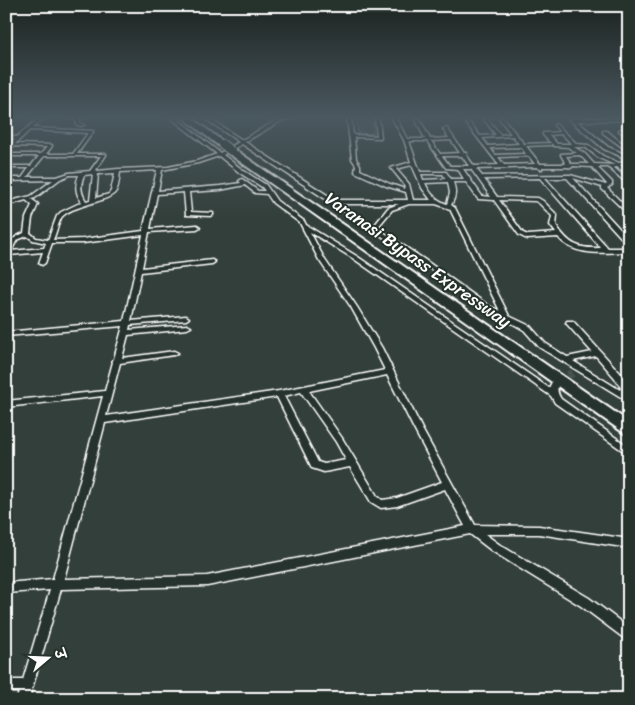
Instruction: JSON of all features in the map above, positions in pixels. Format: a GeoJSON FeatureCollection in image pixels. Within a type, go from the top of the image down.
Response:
{"type":"FeatureCollection","features":[{"type":"Feature","properties":{"kind":"highway","name":"Varanasi Bypass Expressway"},"geometry":{"type":"LineString","coordinates":[[239,151],[629,429]]}},
{"type":"Feature","properties":{"kind":"highway","name":"Varanasi Bypass Expressway"},"geometry":{"type":"LineString","coordinates":[[478,320],[629,420]]}},
{"type":"Feature","properties":{"kind":"street"},"geometry":{"type":"LineString","coordinates":[[23,179],[47,151]]}},
{"type":"Feature","properties":{"kind":"street"},"geometry":{"type":"LineString","coordinates":[[74,155],[77,151]]}},
{"type":"Feature","properties":{"kind":"street"},"geometry":{"type":"LineString","coordinates":[[214,151],[264,186],[275,202],[295,216],[303,225],[322,260],[354,307],[378,348],[472,529],[496,548],[585,602],[629,636]]}},
{"type":"Feature","properties":{"kind":"street"},"geometry":{"type":"LineString","coordinates":[[6,180],[58,178],[82,173],[191,164],[219,155],[225,151]]}},
{"type":"Feature","properties":{"kind":"street"},"geometry":{"type":"LineString","coordinates":[[241,151],[333,202],[507,318],[527,328],[542,345],[625,397]]}},
{"type":"Feature","properties":{"kind":"street"},"geometry":{"type":"LineString","coordinates":[[353,151],[358,171],[395,189],[408,190]]}},
{"type":"Feature","properties":{"kind":"street"},"geometry":{"type":"LineString","coordinates":[[409,151],[418,173],[436,202]]}},
{"type":"Feature","properties":{"kind":"street"},"geometry":{"type":"LineString","coordinates":[[437,151],[448,167],[609,166],[629,163]]}},
{"type":"Feature","properties":{"kind":"street"},"geometry":{"type":"LineString","coordinates":[[463,151],[524,236],[559,235]]}},
{"type":"Feature","properties":{"kind":"street"},"geometry":{"type":"LineString","coordinates":[[490,151],[502,166]]}},
{"type":"Feature","properties":{"kind":"street"},"geometry":{"type":"LineString","coordinates":[[527,151],[543,176],[606,250]]}},
{"type":"Feature","properties":{"kind":"street"},"geometry":{"type":"LineString","coordinates":[[423,182],[480,177],[568,176],[605,186],[610,184],[577,151]]}},
{"type":"Feature","properties":{"kind":"street"},"geometry":{"type":"LineString","coordinates":[[592,151],[618,165],[629,174]]}},
{"type":"Feature","properties":{"kind":"street"},"geometry":{"type":"LineString","coordinates":[[613,151],[620,154],[629,163]]}},
{"type":"Feature","properties":{"kind":"street"},"geometry":{"type":"LineString","coordinates":[[440,155],[465,154]]}},
{"type":"Feature","properties":{"kind":"street"},"geometry":{"type":"LineString","coordinates":[[571,165],[563,155],[581,154]]}},
{"type":"Feature","properties":{"kind":"street"},"geometry":{"type":"LineString","coordinates":[[8,157],[104,155],[94,172],[93,201]]}},
{"type":"Feature","properties":{"kind":"street"},"geometry":{"type":"LineString","coordinates":[[494,156],[530,155]]}},
{"type":"Feature","properties":{"kind":"street"},"geometry":{"type":"LineString","coordinates":[[411,201],[406,184],[393,168],[413,163]]}},
{"type":"Feature","properties":{"kind":"street"},"geometry":{"type":"LineString","coordinates":[[568,176],[571,165]]}},
{"type":"Feature","properties":{"kind":"street"},"geometry":{"type":"LineString","coordinates":[[609,166],[629,184]]}},
{"type":"Feature","properties":{"kind":"street"},"geometry":{"type":"LineString","coordinates":[[6,167],[34,167]]}},
{"type":"Feature","properties":{"kind":"street"},"geometry":{"type":"LineString","coordinates":[[459,167],[480,198],[530,198],[542,202],[555,216],[553,225],[559,235],[565,242],[575,248],[629,250]]}},
{"type":"Feature","properties":{"kind":"street"},"geometry":{"type":"LineString","coordinates":[[23,699],[57,584],[125,333],[160,168]]}},
{"type":"Feature","properties":{"kind":"street"},"geometry":{"type":"LineString","coordinates":[[42,263],[59,217],[70,209],[113,194],[118,170]]}},
{"type":"Feature","properties":{"kind":"street"},"geometry":{"type":"LineString","coordinates":[[242,172],[241,178],[244,184],[257,192],[269,193]]}},
{"type":"Feature","properties":{"kind":"street"},"geometry":{"type":"LineString","coordinates":[[418,173],[442,172],[454,190],[448,205]]}},
{"type":"Feature","properties":{"kind":"street"},"geometry":{"type":"LineString","coordinates":[[82,173],[78,181],[78,192],[86,203]]}},
{"type":"Feature","properties":{"kind":"street"},"geometry":{"type":"LineString","coordinates":[[568,176],[629,243]]}},
{"type":"Feature","properties":{"kind":"street"},"geometry":{"type":"LineString","coordinates":[[6,204],[27,199],[58,178]]}},
{"type":"Feature","properties":{"kind":"street"},"geometry":{"type":"LineString","coordinates":[[154,193],[244,184]]}},
{"type":"Feature","properties":{"kind":"street"},"geometry":{"type":"LineString","coordinates":[[605,186],[604,188],[629,213]]}},
{"type":"Feature","properties":{"kind":"street"},"geometry":{"type":"LineString","coordinates":[[186,191],[188,214],[211,214]]}},
{"type":"Feature","properties":{"kind":"street"},"geometry":{"type":"LineString","coordinates":[[27,199],[33,202],[35,207],[30,218],[27,234]]}},
{"type":"Feature","properties":{"kind":"street"},"geometry":{"type":"LineString","coordinates":[[333,202],[411,201],[436,202],[448,205],[452,208],[468,237],[507,318]]}},
{"type":"Feature","properties":{"kind":"street"},"geometry":{"type":"LineString","coordinates":[[374,229],[390,209],[411,201]]}},
{"type":"Feature","properties":{"kind":"street"},"geometry":{"type":"LineString","coordinates":[[620,204],[629,203]]}},
{"type":"Feature","properties":{"kind":"street"},"geometry":{"type":"LineString","coordinates":[[303,225],[356,258],[553,394],[558,401],[629,452]]}},
{"type":"Feature","properties":{"kind":"street"},"geometry":{"type":"LineString","coordinates":[[27,234],[31,238],[49,242],[197,227]]}},
{"type":"Feature","properties":{"kind":"street"},"geometry":{"type":"LineString","coordinates":[[7,254],[15,239],[27,234]]}},
{"type":"Feature","properties":{"kind":"street"},"geometry":{"type":"LineString","coordinates":[[7,254],[46,250]]}},
{"type":"Feature","properties":{"kind":"street"},"geometry":{"type":"LineString","coordinates":[[138,270],[212,262]]}},
{"type":"Feature","properties":{"kind":"street"},"geometry":{"type":"LineString","coordinates":[[6,334],[186,318]]}},
{"type":"Feature","properties":{"kind":"street"},"geometry":{"type":"LineString","coordinates":[[570,323],[623,384],[625,397]]}},
{"type":"Feature","properties":{"kind":"street"},"geometry":{"type":"LineString","coordinates":[[125,333],[187,327]]}},
{"type":"Feature","properties":{"kind":"street"},"geometry":{"type":"LineString","coordinates":[[116,361],[174,353]]}},
{"type":"Feature","properties":{"kind":"street"},"geometry":{"type":"LineString","coordinates":[[566,360],[598,353]]}},
{"type":"Feature","properties":{"kind":"street"},"geometry":{"type":"LineString","coordinates":[[573,373],[581,369]]}},
{"type":"Feature","properties":{"kind":"street"},"geometry":{"type":"LineString","coordinates":[[101,420],[279,394],[389,372]]}},
{"type":"Feature","properties":{"kind":"street"},"geometry":{"type":"LineString","coordinates":[[553,394],[553,386],[556,382]]}},
{"type":"Feature","properties":{"kind":"street"},"geometry":{"type":"LineString","coordinates":[[302,389],[335,435],[374,499],[380,504],[397,502],[447,484]]}},
{"type":"Feature","properties":{"kind":"street"},"geometry":{"type":"LineString","coordinates":[[6,404],[108,393]]}},
{"type":"Feature","properties":{"kind":"street"},"geometry":{"type":"LineString","coordinates":[[279,394],[315,465],[324,468],[351,463]]}},
{"type":"Feature","properties":{"kind":"street"},"geometry":{"type":"LineString","coordinates":[[6,588],[57,584],[207,581],[472,529],[539,530],[629,544]]}},
{"type":"Feature","properties":{"kind":"street"},"geometry":{"type":"LineString","coordinates":[[6,686],[27,686]]}},
{"type":"Feature","properties":{"kind":"tunnel"},"geometry":{"type":"LineString","coordinates":[[557,381],[573,373]]}}]}
